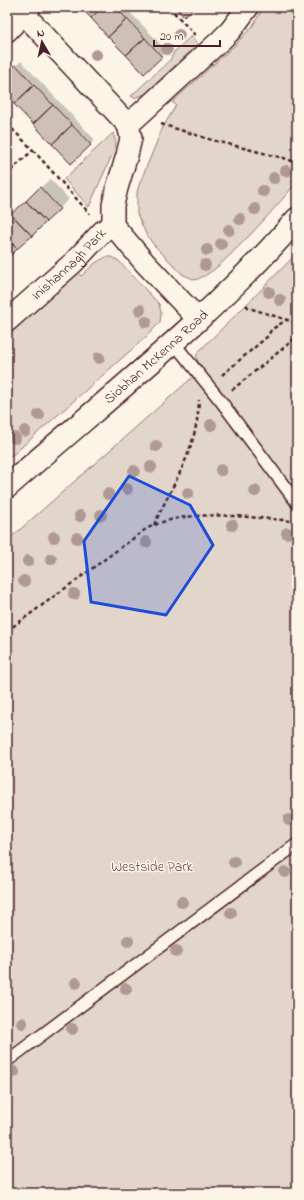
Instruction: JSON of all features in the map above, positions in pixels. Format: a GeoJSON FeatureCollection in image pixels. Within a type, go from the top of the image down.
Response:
{"type":"FeatureCollection","features":[{"type":"Feature","properties":{"kind":"street"},"geometry":{"type":"LineString","coordinates":[[7,31],[27,11],[128,125],[210,51],[231,30],[248,7]]}},
{"type":"Feature","properties":{"kind":"street","name":"Inishannagh Park"},"geometry":{"type":"LineString","coordinates":[[7,321],[74,262],[108,228],[115,194],[131,138],[128,125]]}},
{"type":"Feature","properties":{"kind":"street","name":"Siobhan McKenna Road"},"geometry":{"type":"LineString","coordinates":[[7,487],[198,319],[259,260],[297,219]]}},
{"type":"Feature","properties":{"kind":"street","name":"Inishannagh Park"},"geometry":{"type":"LineString","coordinates":[[108,228],[145,263],[198,319]]}},
{"type":"Feature","properties":{"kind":"lane"},"geometry":{"type":"LineString","coordinates":[[173,342],[220,400],[297,503]]}},
{"type":"Feature","properties":{"kind":"lane"},"geometry":{"type":"LineString","coordinates":[[7,1061],[297,844]]}},
{"type":"Feature","properties":{"kind":"path"},"geometry":{"type":"LineString","coordinates":[[169,7],[210,51]]}},
{"type":"Feature","properties":{"kind":"path"},"geometry":{"type":"LineString","coordinates":[[7,124],[33,150],[86,209],[108,228]]}},
{"type":"Feature","properties":{"kind":"path"},"geometry":{"type":"LineString","coordinates":[[160,124],[297,163]]}},
{"type":"Feature","properties":{"kind":"path"},"geometry":{"type":"LineString","coordinates":[[7,174],[33,150]]}},
{"type":"Feature","properties":{"kind":"path"},"geometry":{"type":"LineString","coordinates":[[243,302],[249,308],[297,323]]}},
{"type":"Feature","properties":{"kind":"path"},"geometry":{"type":"LineString","coordinates":[[154,525],[185,463],[192,445],[196,428],[199,396],[268,336],[271,330],[286,320]]}},
{"type":"Feature","properties":{"kind":"path"},"geometry":{"type":"LineString","coordinates":[[220,400],[297,337]]}},
{"type":"Feature","properties":{"kind":"path"},"geometry":{"type":"LineString","coordinates":[[7,631],[146,529],[154,525],[184,518],[210,515],[232,515],[297,522]]}},
{"type":"Feature","properties":{"kind":"highlighted area"},"geometry":{"type":"Polygon","coordinates":[[[129,476],[190,505],[213,545],[166,615],[91,602],[84,541],[129,476]]]}},
{"type":"Feature","properties":{"kind":"green space"},"geometry":{"type":"Polygon","coordinates":[[[264,7],[297,7],[297,182],[241,245],[215,269],[195,280],[182,274],[153,244],[146,234],[137,214],[137,192],[162,129],[176,105],[172,102],[234,46],[252,27],[264,7]]]}},
{"type":"Feature","properties":{"kind":"green space"},"geometry":{"type":"Polygon","coordinates":[[[191,36],[198,44],[145,94],[134,98],[131,96],[170,60],[174,52],[191,36]]]}},
{"type":"Feature","properties":{"kind":"green space"},"geometry":{"type":"Polygon","coordinates":[[[113,133],[116,143],[115,148],[89,207],[64,179],[113,133]]]}},
{"type":"Feature","properties":{"kind":"green space","name":"Westside Park"},"geometry":{"type":"Polygon","coordinates":[[[297,253],[297,1193],[7,1193],[7,541],[203,368],[197,359],[198,352],[297,253]]]}},
{"type":"Feature","properties":{"kind":"green space"},"geometry":{"type":"Polygon","coordinates":[[[106,257],[112,257],[119,261],[159,304],[161,313],[160,322],[147,336],[7,460],[7,337],[76,271],[81,276],[95,263],[106,257]]]}},
{"type":"Feature","properties":{"kind":"building"},"geometry":{"type":"Polygon","coordinates":[[[80,7],[102,7],[91,18],[80,7]]]}},
{"type":"Feature","properties":{"kind":"building"},"geometry":{"type":"Polygon","coordinates":[[[102,7],[115,7],[127,19],[108,37],[91,18],[102,7]]]}},
{"type":"Feature","properties":{"kind":"building"},"geometry":{"type":"Polygon","coordinates":[[[175,7],[195,7],[184,17],[175,7]]]}},
{"type":"Feature","properties":{"kind":"building"},"geometry":{"type":"Polygon","coordinates":[[[127,19],[145,38],[126,55],[108,37],[127,19]]]}},
{"type":"Feature","properties":{"kind":"building"},"geometry":{"type":"Polygon","coordinates":[[[145,38],[162,57],[144,74],[126,55],[145,38]]]}},
{"type":"Feature","properties":{"kind":"building"},"geometry":{"type":"Polygon","coordinates":[[[16,65],[34,85],[14,104],[7,96],[7,73],[16,65]]]}},
{"type":"Feature","properties":{"kind":"building"},"geometry":{"type":"Polygon","coordinates":[[[34,85],[53,105],[33,124],[14,104],[34,85]]]}},
{"type":"Feature","properties":{"kind":"building"},"geometry":{"type":"Polygon","coordinates":[[[53,105],[72,125],[52,144],[33,124],[53,105]]]}},
{"type":"Feature","properties":{"kind":"building"},"geometry":{"type":"Polygon","coordinates":[[[72,125],[91,145],[71,164],[52,144],[72,125]]]}},
{"type":"Feature","properties":{"kind":"building"},"geometry":{"type":"Polygon","coordinates":[[[40,187],[60,209],[46,222],[26,201],[40,187]]]}},
{"type":"Feature","properties":{"kind":"building"},"geometry":{"type":"Polygon","coordinates":[[[26,201],[46,222],[32,236],[11,214],[26,201]]]}},
{"type":"Feature","properties":{"kind":"building"},"geometry":{"type":"Polygon","coordinates":[[[11,214],[32,236],[17,249],[7,238],[7,218],[11,214]]]}},
{"type":"Feature","properties":{"kind":"building"},"geometry":{"type":"Polygon","coordinates":[[[7,238],[17,249],[7,259],[7,238]]]}}]}
